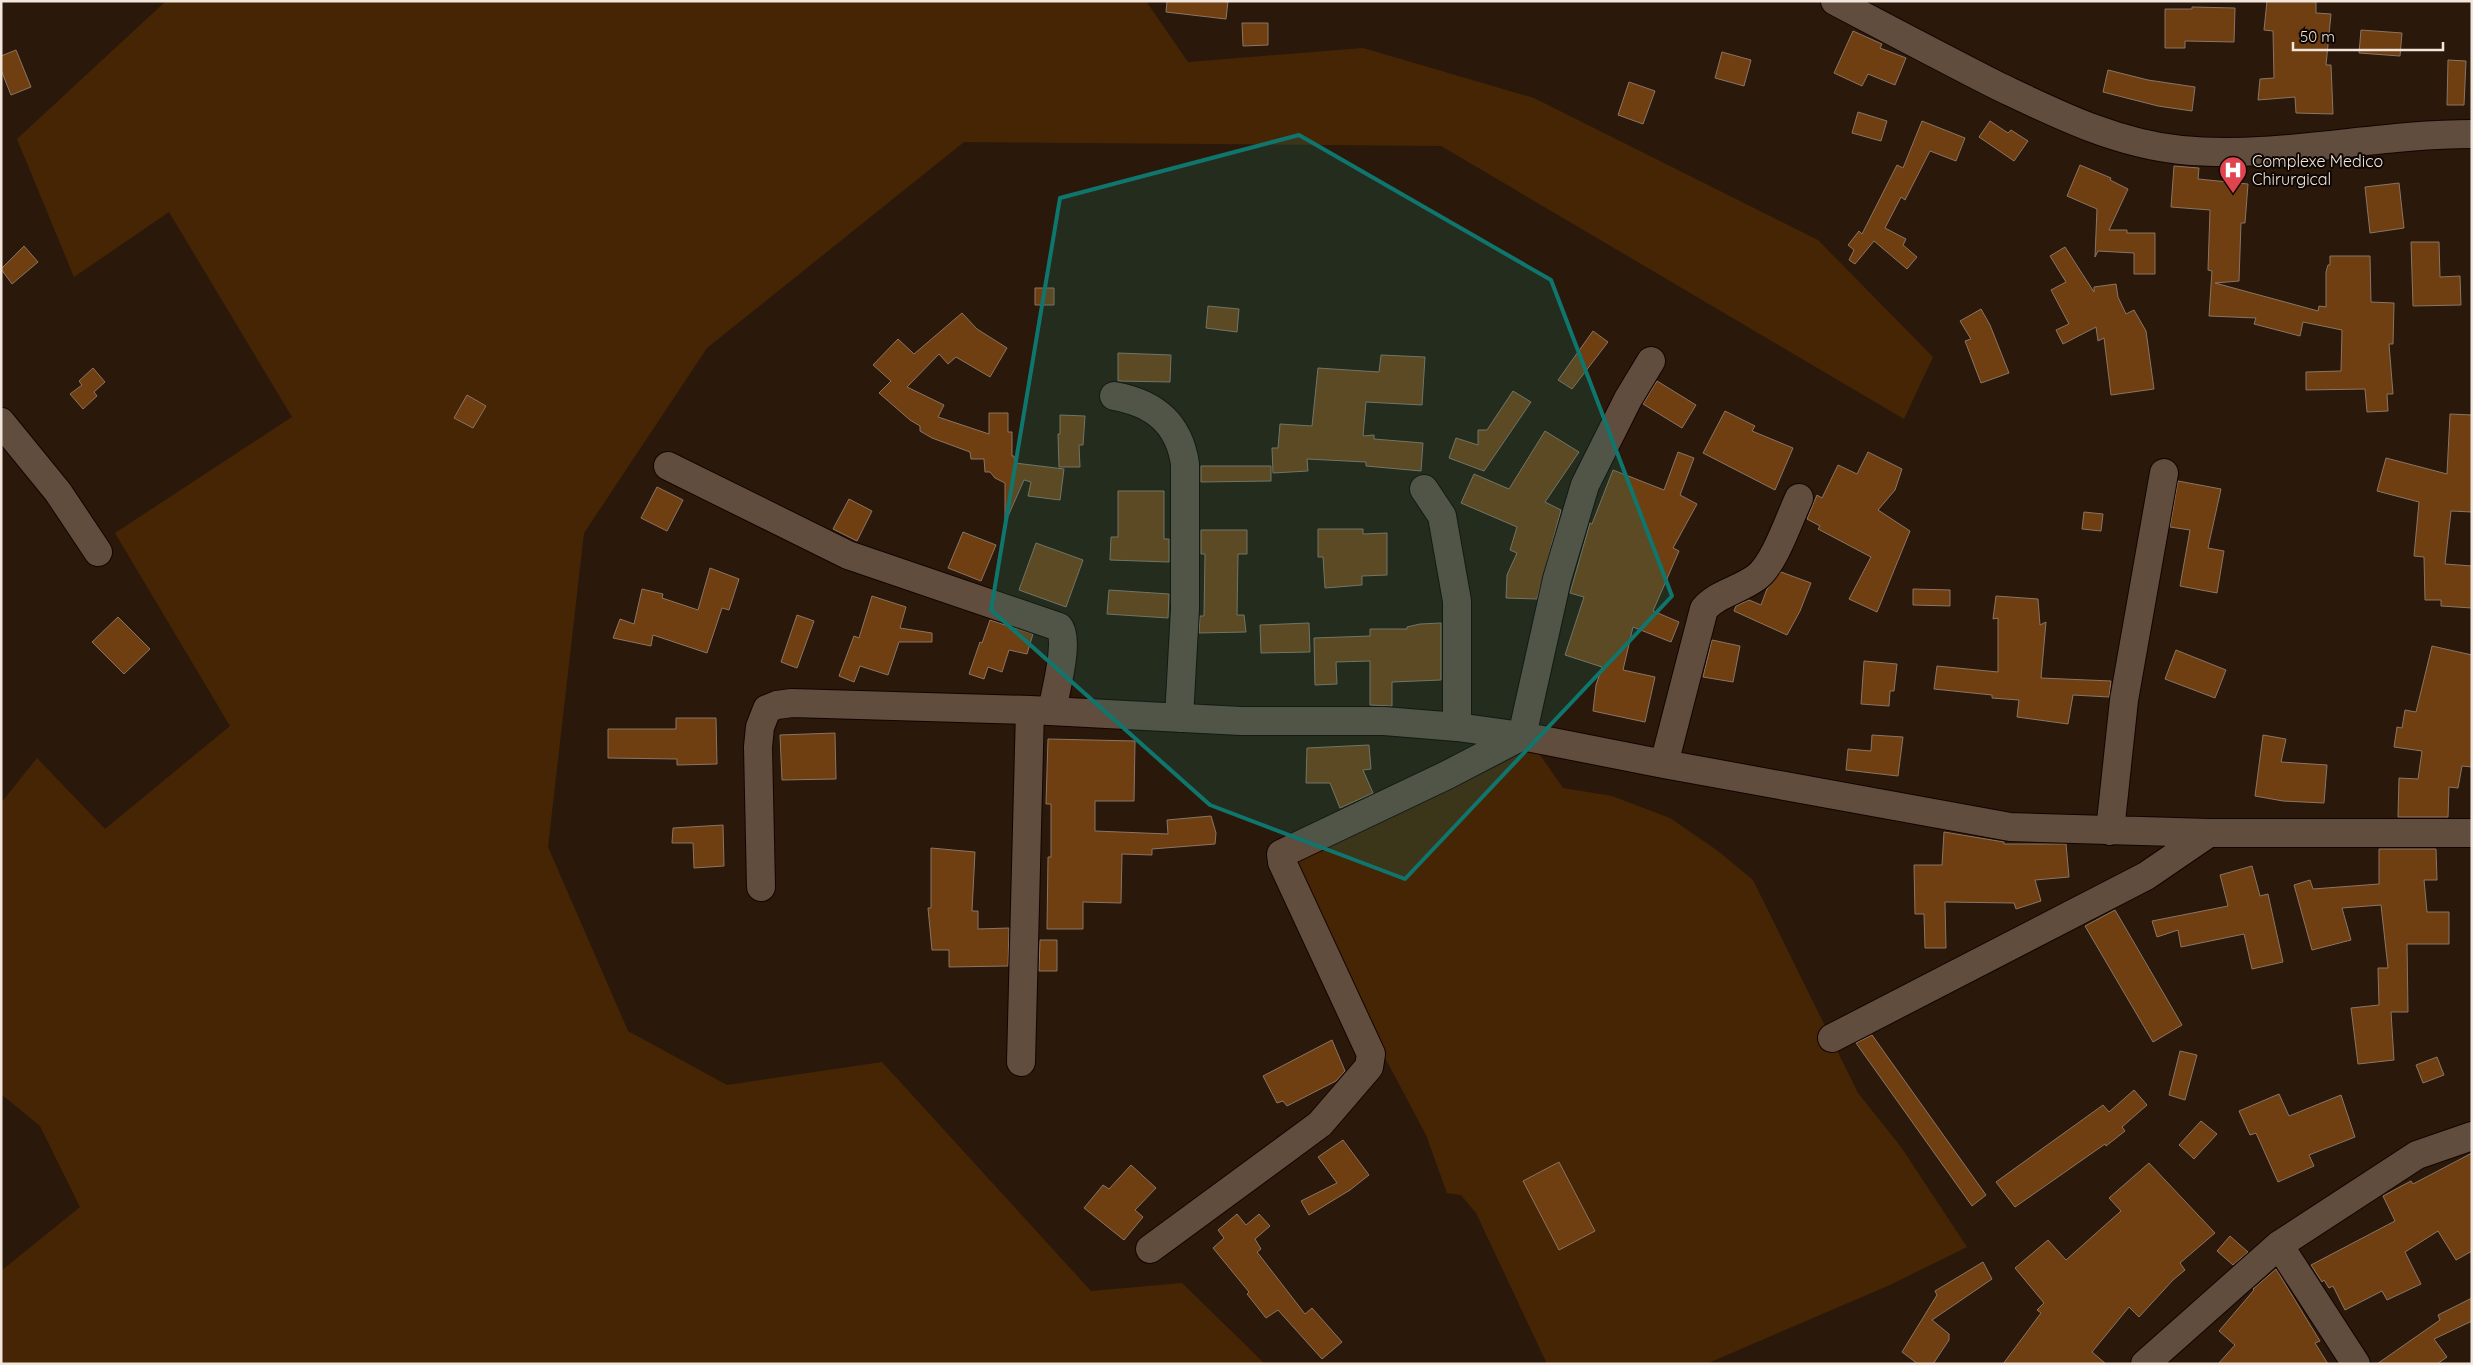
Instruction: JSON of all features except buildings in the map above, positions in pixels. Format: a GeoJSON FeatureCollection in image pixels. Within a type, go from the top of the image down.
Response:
{"type":"FeatureCollection","features":[{"type":"Feature","properties":{"kind":"street"},"geometry":{"type":"LineString","coordinates":[[1836,1],[1940,57],[2072,122],[2102,134],[2142,144],[2182,150],[2265,151],[2420,136],[2472,134]]}},
{"type":"Feature","properties":{"kind":"street"},"geometry":{"type":"LineString","coordinates":[[1150,1248],[1320,1124],[1370,1062],[1371,1054],[1282,862],[1282,852],[1447,775],[1522,736],[1557,579],[1584,485],[1628,399],[1651,361]]}},
{"type":"Feature","properties":{"kind":"street"},"geometry":{"type":"LineString","coordinates":[[1114,396],[1131,399],[1153,409],[1168,423],[1183,448],[1185,464],[1185,609],[1178,718]]}},
{"type":"Feature","properties":{"kind":"street"},"geometry":{"type":"LineString","coordinates":[[1,422],[58,492],[98,552]]}},
{"type":"Feature","properties":{"kind":"street"},"geometry":{"type":"LineString","coordinates":[[668,466],[848,555],[1059,626],[1063,632],[1064,644],[1041,711],[1021,1062]]}},
{"type":"Feature","properties":{"kind":"street"},"geometry":{"type":"LineString","coordinates":[[2110,831],[2124,700],[2164,473]]}},
{"type":"Feature","properties":{"kind":"street"},"geometry":{"type":"LineString","coordinates":[[1424,489],[1442,516],[1457,601],[1457,727]]}},
{"type":"Feature","properties":{"kind":"street"},"geometry":{"type":"LineString","coordinates":[[1664,764],[1704,609],[1712,600],[1759,575],[1771,558],[1799,498]]}},
{"type":"Feature","properties":{"kind":"street"},"geometry":{"type":"LineString","coordinates":[[761,887],[758,747],[760,727],[767,709],[777,705],[792,703],[1041,711],[1241,721],[1384,721],[1457,727],[1522,736],[1986,824],[2110,831],[2472,834]]}},
{"type":"Feature","properties":{"kind":"street"},"geometry":{"type":"LineString","coordinates":[[1832,1038],[2146,876],[2209,833]]}},
{"type":"Feature","properties":{"kind":"street"},"geometry":{"type":"LineString","coordinates":[[2145,1364],[2279,1244],[2417,1155],[2472,1136]]}},
{"type":"Feature","properties":{"kind":"street"},"geometry":{"type":"LineString","coordinates":[[2279,1244],[2356,1364]]}},
{"type":"Feature","properties":{"kind":"highlighted area"},"geometry":{"type":"Polygon","coordinates":[[[1299,135],[1551,280],[1672,596],[1405,879],[1210,805],[991,610],[1060,198],[1299,135]]]}},
{"type":"Feature","properties":{"kind":"shaded area"},"geometry":{"type":"Polygon","coordinates":[[[166,1],[1146,1],[1188,62],[1363,48],[1534,98],[1818,240],[1933,357],[1904,419],[1441,146],[964,142],[707,348],[584,533],[548,847],[628,1031],[727,1085],[882,1062],[1091,1291],[1182,1283],[1265,1364],[1,1364],[1,1271],[80,1207],[40,1126],[1,1094],[1,803],[37,758],[105,829],[230,726],[115,533],[292,417],[169,212],[74,277],[17,139],[166,1]]]}},
{"type":"Feature","properties":{"kind":"shaded area"},"geometry":{"type":"Polygon","coordinates":[[[1529,739],[1563,788],[1612,796],[1670,818],[1718,851],[1753,880],[1858,1093],[1901,1147],[1967,1247],[1890,1285],[1706,1364],[1547,1364],[1476,1213],[1461,1195],[1447,1193],[1426,1135],[1382,1052],[1281,846],[1529,739]]]}},
{"type":"Feature","properties":{"kind":"place","name":"Complexe Medico Chirurgical"},"geometry":{"type":"Point","coordinates":[2233,194]}}]}
